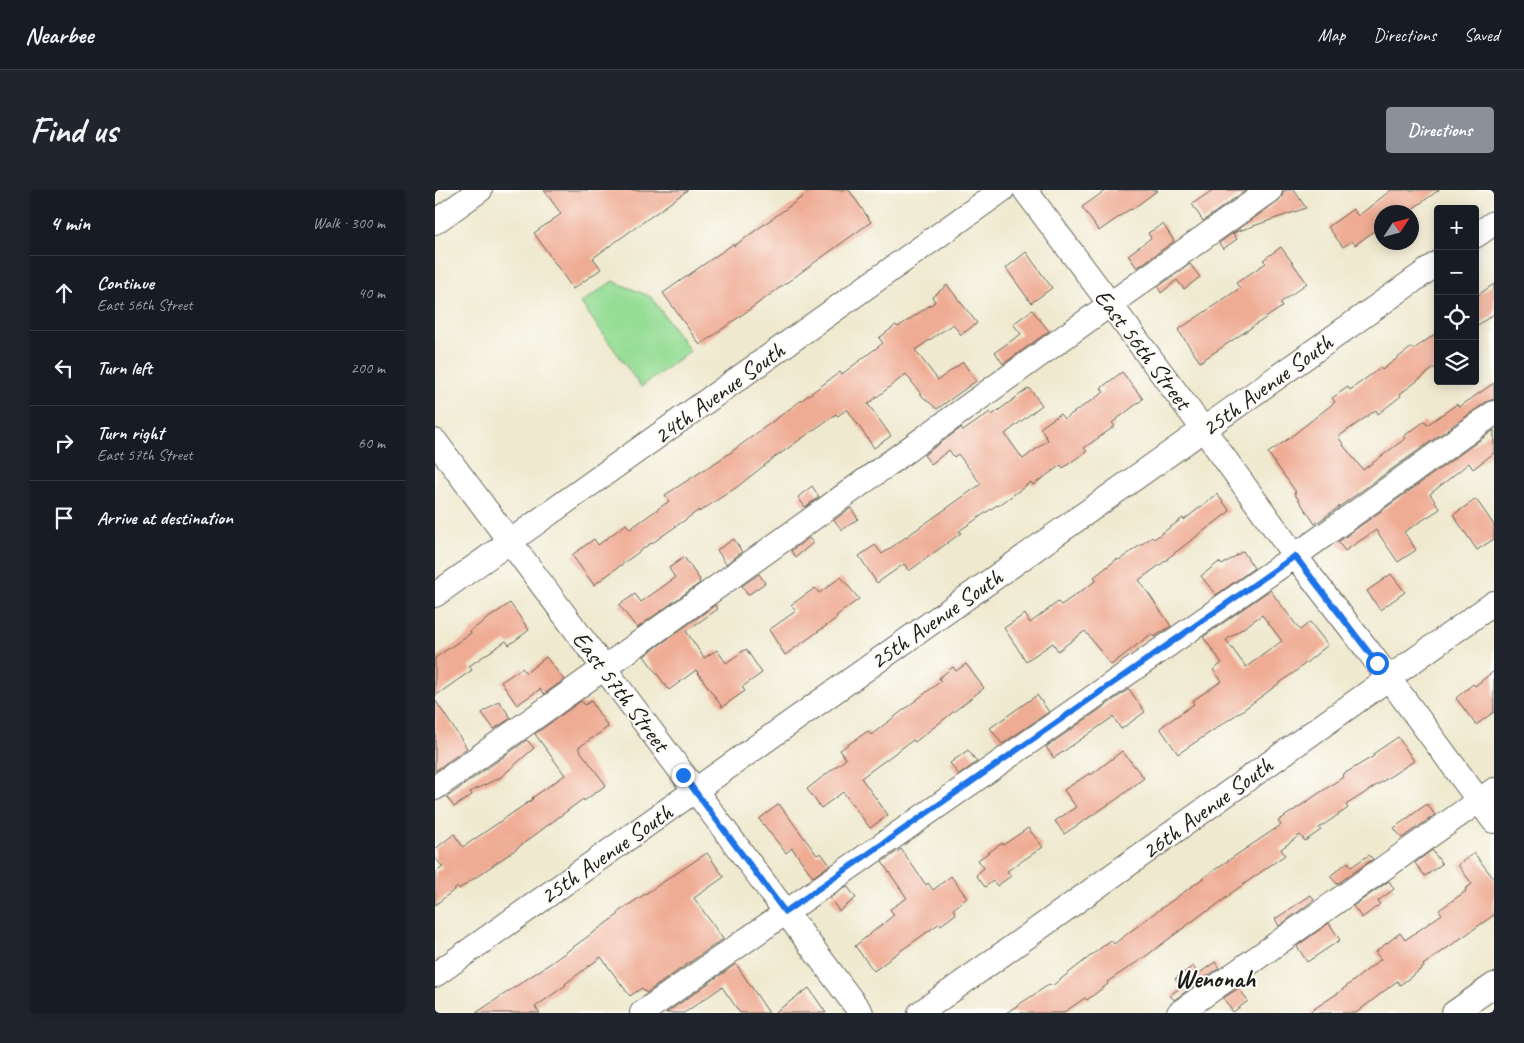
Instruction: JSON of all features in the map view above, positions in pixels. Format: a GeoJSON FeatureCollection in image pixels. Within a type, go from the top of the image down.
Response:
{"type":"FeatureCollection","features":[{"type":"Feature","properties":{"kind":"street"},"geometry":{"type":"LineString","coordinates":[[435,222],[480,190]]}},
{"type":"Feature","properties":{"kind":"street","name":"24th Avenue South"},"geometry":{"type":"LineString","coordinates":[[435,595],[1002,190]]}},
{"type":"Feature","properties":{"kind":"street","name":"East 56th Street"},"geometry":{"type":"LineString","coordinates":[[1025,190],[1204,430],[1295,556],[1389,679],[1487,795],[1494,821]]}},
{"type":"Feature","properties":{"kind":"street"},"geometry":{"type":"LineString","coordinates":[[435,788],[1270,190]]}},
{"type":"Feature","properties":{"kind":"street"},"geometry":{"type":"LineString","coordinates":[[1479,233],[1494,223]]}},
{"type":"Feature","properties":{"kind":"street","name":"25th Avenue South"},"geometry":{"type":"LineString","coordinates":[[435,975],[1434,266]]}},
{"type":"Feature","properties":{"kind":"street"},"geometry":{"type":"LineString","coordinates":[[642,1013],[1295,556],[1494,413]]}},
{"type":"Feature","properties":{"kind":"street","name":"East 57th Street"},"geometry":{"type":"LineString","coordinates":[[435,441],[861,1013]]}},
{"type":"Feature","properties":{"kind":"street","name":"26th Avenue South"},"geometry":{"type":"LineString","coordinates":[[921,1013],[1494,603]]}},
{"type":"Feature","properties":{"kind":"street"},"geometry":{"type":"LineString","coordinates":[[1179,1013],[1487,795]]}},
{"type":"Feature","properties":{"kind":"street"},"geometry":{"type":"LineString","coordinates":[[1454,1013],[1494,985]]}},
{"type":"Feature","properties":{"kind":"green space"},"geometry":{"type":"Polygon","coordinates":[[[613,281],[651,297],[690,351],[641,387],[581,303],[613,281]]]}},
{"type":"Feature","properties":{"kind":"building"},"geometry":{"type":"Polygon","coordinates":[[[544,190],[688,190],[593,258],[601,269],[573,289],[534,233],[561,214],[544,190]]]}},
{"type":"Feature","properties":{"kind":"building"},"geometry":{"type":"Polygon","coordinates":[[[812,190],[849,190],[871,222],[700,345],[663,293],[733,244],[734,246],[812,190]]]}},
{"type":"Feature","properties":{"kind":"building"},"geometry":{"type":"Polygon","coordinates":[[[1106,190],[1158,190],[1099,231],[1082,207],[1106,190]]]}},
{"type":"Feature","properties":{"kind":"building"},"geometry":{"type":"Polygon","coordinates":[[[1213,190],[1246,190],[1203,221],[1192,204],[1213,190]]]}},
{"type":"Feature","properties":{"kind":"building"},"geometry":{"type":"Polygon","coordinates":[[[1286,190],[1294,190],[1306,208],[1233,233],[1278,201],[1286,190]]]}},
{"type":"Feature","properties":{"kind":"building"},"geometry":{"type":"Polygon","coordinates":[[[1391,190],[1439,190],[1418,205],[1374,205],[1374,231],[1355,245],[1352,241],[1343,247],[1328,227],[1353,209],[1358,216],[1391,190]]]}},
{"type":"Feature","properties":{"kind":"building"},"geometry":{"type":"Polygon","coordinates":[[[1163,224],[1174,241],[1137,268],[1128,255],[1151,238],[1148,233],[1163,224]]]}},
{"type":"Feature","properties":{"kind":"building"},"geometry":{"type":"Polygon","coordinates":[[[1233,233],[1237,239],[1223,249],[1219,243],[1233,233]]]}},
{"type":"Feature","properties":{"kind":"building"},"geometry":{"type":"Polygon","coordinates":[[[1281,247],[1307,283],[1280,303],[1282,307],[1200,362],[1178,330],[1240,288],[1236,283],[1266,263],[1263,260],[1281,247]]]}},
{"type":"Feature","properties":{"kind":"building"},"geometry":{"type":"Polygon","coordinates":[[[1026,252],[1052,288],[1031,303],[1006,268],[1026,252]]]}},
{"type":"Feature","properties":{"kind":"building"},"geometry":{"type":"Polygon","coordinates":[[[1190,264],[1200,277],[1184,289],[1177,280],[1161,293],[1158,287],[1190,264]]]}},
{"type":"Feature","properties":{"kind":"building"},"geometry":{"type":"Polygon","coordinates":[[[1494,284],[1494,314],[1479,324],[1479,295],[1494,284]]]}},
{"type":"Feature","properties":{"kind":"building"},"geometry":{"type":"Polygon","coordinates":[[[947,285],[977,323],[961,335],[953,324],[915,350],[938,380],[963,362],[976,381],[937,409],[923,397],[906,374],[868,404],[891,436],[874,448],[847,409],[838,416],[836,414],[780,453],[737,487],[699,512],[699,510],[594,585],[572,555],[594,539],[598,545],[626,524],[630,529],[669,501],[665,495],[727,455],[840,372],[842,374],[883,343],[879,338],[896,325],[898,327],[935,302],[932,297],[947,285]]]}},
{"type":"Feature","properties":{"kind":"building"},"geometry":{"type":"Polygon","coordinates":[[[1032,310],[1049,331],[1003,364],[995,352],[1021,334],[1013,324],[1032,310]]]}},
{"type":"Feature","properties":{"kind":"building"},"geometry":{"type":"Polygon","coordinates":[[[1434,335],[1434,368],[1400,394],[1401,396],[1378,414],[1376,410],[1338,437],[1363,470],[1406,438],[1404,436],[1425,421],[1427,425],[1457,404],[1459,407],[1494,383],[1494,399],[1486,402],[1315,524],[1294,493],[1296,492],[1268,453],[1335,402],[1332,398],[1348,387],[1350,390],[1380,368],[1382,370],[1412,347],[1414,349],[1434,335]]]}},
{"type":"Feature","properties":{"kind":"building"},"geometry":{"type":"Polygon","coordinates":[[[1122,372],[1143,399],[1112,423],[1115,426],[1084,448],[1087,451],[1063,468],[1061,465],[1033,485],[1031,482],[959,531],[961,533],[909,571],[904,564],[877,583],[859,556],[875,545],[882,554],[981,484],[958,454],[954,457],[949,450],[931,464],[924,455],[961,428],[963,431],[990,412],[992,415],[1029,388],[1042,405],[1005,434],[1023,459],[1048,440],[1040,428],[1060,414],[1064,419],[1104,392],[1101,388],[1122,372]]]}},
{"type":"Feature","properties":{"kind":"building"},"geometry":{"type":"Polygon","coordinates":[[[1494,430],[1494,453],[1473,469],[1469,463],[1430,494],[1440,509],[1404,532],[1416,550],[1398,562],[1376,530],[1345,551],[1338,542],[1494,430]]]}},
{"type":"Feature","properties":{"kind":"building"},"geometry":{"type":"Polygon","coordinates":[[[812,486],[819,497],[805,507],[798,497],[812,486]]]}},
{"type":"Feature","properties":{"kind":"building"},"geometry":{"type":"Polygon","coordinates":[[[1217,494],[1230,511],[1139,580],[1171,626],[1154,637],[1151,634],[1111,665],[1085,631],[1058,651],[1053,643],[1026,661],[1004,628],[1025,614],[1030,623],[1058,602],[1061,605],[1097,580],[1094,577],[1117,559],[1119,560],[1152,537],[1154,539],[1183,518],[1184,520],[1217,494]]]}},
{"type":"Feature","properties":{"kind":"building"},"geometry":{"type":"Polygon","coordinates":[[[1476,499],[1494,525],[1494,539],[1477,550],[1453,515],[1476,499]]]}},
{"type":"Feature","properties":{"kind":"building"},"geometry":{"type":"Polygon","coordinates":[[[851,508],[858,519],[842,530],[834,520],[851,508]]]}},
{"type":"Feature","properties":{"kind":"building"},"geometry":{"type":"Polygon","coordinates":[[[809,538],[813,543],[796,557],[791,551],[809,538]]]}},
{"type":"Feature","properties":{"kind":"building"},"geometry":{"type":"Polygon","coordinates":[[[734,539],[742,552],[726,564],[717,550],[734,539]]]}},
{"type":"Feature","properties":{"kind":"building"},"geometry":{"type":"Polygon","coordinates":[[[1243,551],[1254,568],[1216,595],[1201,576],[1219,562],[1222,565],[1243,551]]]}},
{"type":"Feature","properties":{"kind":"building"},"geometry":{"type":"Polygon","coordinates":[[[684,557],[700,580],[700,583],[637,628],[619,605],[635,594],[641,602],[675,578],[669,568],[684,557]]]}},
{"type":"Feature","properties":{"kind":"building"},"geometry":{"type":"Polygon","coordinates":[[[759,574],[765,583],[748,595],[742,586],[759,574]]]}},
{"type":"Feature","properties":{"kind":"building"},"geometry":{"type":"Polygon","coordinates":[[[1391,574],[1405,592],[1380,610],[1367,591],[1391,574]]]}},
{"type":"Feature","properties":{"kind":"building"},"geometry":{"type":"Polygon","coordinates":[[[841,577],[859,599],[836,616],[837,618],[785,655],[769,630],[796,611],[791,605],[815,588],[819,593],[841,577]]]}},
{"type":"Feature","properties":{"kind":"building"},"geometry":{"type":"Polygon","coordinates":[[[1270,590],[1300,630],[1310,622],[1328,645],[1243,710],[1178,754],[1160,728],[1194,704],[1192,701],[1222,681],[1213,670],[1222,663],[1203,637],[1270,590]],[[1262,615],[1226,640],[1246,667],[1282,641],[1262,615]]]}},
{"type":"Feature","properties":{"kind":"building"},"geometry":{"type":"Polygon","coordinates":[[[510,603],[529,630],[509,645],[506,641],[469,666],[472,670],[435,696],[435,658],[510,603]]]}},
{"type":"Feature","properties":{"kind":"building"},"geometry":{"type":"Polygon","coordinates":[[[715,605],[718,609],[686,631],[704,658],[717,650],[726,663],[746,649],[762,673],[742,687],[745,691],[722,707],[696,670],[669,690],[644,656],[715,605]]]}},
{"type":"Feature","properties":{"kind":"building"},"geometry":{"type":"Polygon","coordinates":[[[546,657],[564,680],[544,694],[540,689],[517,705],[501,682],[522,668],[526,673],[546,657]]]}},
{"type":"Feature","properties":{"kind":"building"},"geometry":{"type":"Polygon","coordinates":[[[966,664],[984,688],[915,742],[913,740],[861,778],[888,815],[870,828],[843,792],[821,808],[807,789],[846,759],[840,750],[868,731],[871,735],[941,681],[939,678],[953,667],[956,671],[966,664]]]}},
{"type":"Feature","properties":{"kind":"building"},"geometry":{"type":"Polygon","coordinates":[[[1494,671],[1494,712],[1476,725],[1456,698],[1473,684],[1475,686],[1494,671]]]}},
{"type":"Feature","properties":{"kind":"building"},"geometry":{"type":"Polygon","coordinates":[[[1129,689],[1145,712],[1121,729],[1113,717],[1054,758],[1046,747],[1129,689]]]}},
{"type":"Feature","properties":{"kind":"building"},"geometry":{"type":"Polygon","coordinates":[[[1037,695],[1049,712],[1002,744],[990,728],[1037,695]]]}},
{"type":"Feature","properties":{"kind":"building"},"geometry":{"type":"Polygon","coordinates":[[[435,700],[467,748],[435,771],[435,700]]]}},
{"type":"Feature","properties":{"kind":"building"},"geometry":{"type":"Polygon","coordinates":[[[499,701],[511,718],[494,729],[482,713],[499,701]]]}},
{"type":"Feature","properties":{"kind":"building"},"geometry":{"type":"Polygon","coordinates":[[[581,701],[585,705],[591,701],[608,727],[578,748],[606,785],[584,801],[583,799],[512,852],[459,889],[458,887],[435,905],[435,873],[443,867],[435,858],[435,849],[454,834],[463,847],[565,775],[535,734],[581,701]]]}},
{"type":"Feature","properties":{"kind":"building"},"geometry":{"type":"Polygon","coordinates":[[[1398,737],[1414,761],[1346,805],[1348,808],[1319,828],[1321,830],[1305,841],[1300,835],[1281,849],[1285,855],[1107,982],[1108,984],[1087,1000],[1085,998],[1063,1013],[1006,1013],[1050,984],[1052,986],[1111,940],[1114,944],[1220,866],[1281,825],[1278,821],[1343,777],[1342,775],[1374,756],[1373,754],[1398,737]]]}},
{"type":"Feature","properties":{"kind":"building"},"geometry":{"type":"Polygon","coordinates":[[[527,740],[534,748],[501,777],[470,792],[472,795],[454,807],[447,797],[527,740]]]}},
{"type":"Feature","properties":{"kind":"building"},"geometry":{"type":"Polygon","coordinates":[[[968,750],[977,762],[959,775],[950,763],[968,750]]]}},
{"type":"Feature","properties":{"kind":"building"},"geometry":{"type":"Polygon","coordinates":[[[1122,751],[1144,778],[1117,799],[1064,834],[1055,821],[1076,807],[1064,790],[1090,773],[1091,775],[1122,751]]]}},
{"type":"Feature","properties":{"kind":"building"},"geometry":{"type":"Polygon","coordinates":[[[779,804],[817,855],[821,853],[830,865],[813,877],[792,848],[786,853],[759,819],[779,804]]]}},
{"type":"Feature","properties":{"kind":"building"},"geometry":{"type":"Polygon","coordinates":[[[1427,804],[1435,815],[1402,838],[1394,828],[1427,804]]]}},
{"type":"Feature","properties":{"kind":"building"},"geometry":{"type":"Polygon","coordinates":[[[1028,828],[1043,847],[1007,871],[1011,876],[997,886],[993,881],[985,887],[976,875],[984,868],[978,860],[1028,828]]]}},
{"type":"Feature","properties":{"kind":"building"},"geometry":{"type":"Polygon","coordinates":[[[901,849],[926,885],[928,883],[933,890],[951,876],[967,898],[953,909],[956,914],[941,925],[940,923],[874,971],[855,946],[894,915],[890,909],[907,898],[882,862],[901,849]]]}},
{"type":"Feature","properties":{"kind":"building"},"geometry":{"type":"Polygon","coordinates":[[[1432,850],[1442,864],[1425,876],[1415,863],[1432,850]]]}},
{"type":"Feature","properties":{"kind":"building"},"geometry":{"type":"Polygon","coordinates":[[[707,853],[724,877],[694,898],[723,939],[646,993],[642,988],[630,996],[601,957],[535,1007],[540,1013],[476,1013],[551,963],[619,914],[618,912],[707,853]]]}},
{"type":"Feature","properties":{"kind":"building"},"geometry":{"type":"Polygon","coordinates":[[[1474,853],[1494,879],[1494,915],[1423,965],[1424,967],[1400,985],[1397,981],[1356,1013],[1308,1013],[1338,993],[1381,959],[1375,952],[1400,933],[1405,940],[1442,914],[1439,910],[1466,891],[1465,889],[1472,884],[1458,865],[1474,853]]]}},
{"type":"Feature","properties":{"kind":"building"},"geometry":{"type":"Polygon","coordinates":[[[1369,855],[1373,859],[1337,884],[1330,876],[1348,862],[1351,867],[1369,855]]]}},
{"type":"Feature","properties":{"kind":"building"},"geometry":{"type":"Polygon","coordinates":[[[1389,881],[1394,889],[1378,901],[1380,904],[1362,918],[1353,906],[1389,881]]]}},
{"type":"Feature","properties":{"kind":"building"},"geometry":{"type":"Polygon","coordinates":[[[847,886],[856,898],[839,911],[830,898],[847,886]]]}},
{"type":"Feature","properties":{"kind":"building"},"geometry":{"type":"Polygon","coordinates":[[[1311,895],[1314,900],[1279,926],[1275,919],[1311,895]]]}},
{"type":"Feature","properties":{"kind":"building"},"geometry":{"type":"Polygon","coordinates":[[[1329,923],[1340,940],[1307,962],[1297,946],[1329,923]]]}},
{"type":"Feature","properties":{"kind":"building"},"geometry":{"type":"Polygon","coordinates":[[[1215,962],[1219,968],[1174,1000],[1170,995],[1181,987],[1175,979],[1193,966],[1198,974],[1215,962]]]}},
{"type":"Feature","properties":{"kind":"building"},"geometry":{"type":"Polygon","coordinates":[[[736,964],[769,1013],[740,1013],[722,987],[684,1013],[666,1013],[736,964]]]}},
{"type":"Feature","properties":{"kind":"building"},"geometry":{"type":"Polygon","coordinates":[[[809,988],[826,1013],[774,1013],[809,988]]]}},
{"type":"Feature","properties":{"kind":"building"},"geometry":{"type":"Polygon","coordinates":[[[1239,988],[1248,1001],[1233,1012],[1223,998],[1239,988]]]}},
{"type":"Feature","properties":{"kind":"district","name":"Wenonah"},"geometry":{"type":"Point","coordinates":[1215,978]}},
{"type":"Feature","properties":{"kind":"route"},"geometry":{"type":"LineString","coordinates":[[683,775],[785,912],[1295,556],[1377,663]]}}]}
